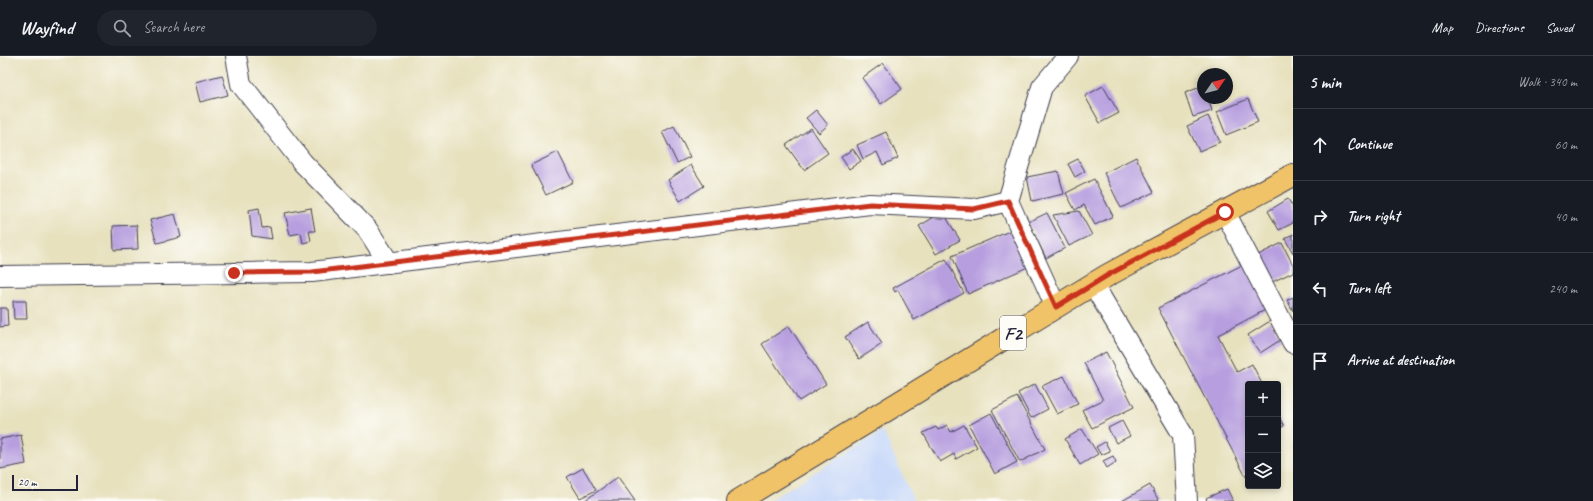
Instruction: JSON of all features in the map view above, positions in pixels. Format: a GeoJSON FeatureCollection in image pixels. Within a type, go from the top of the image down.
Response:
{"type":"FeatureCollection","features":[{"type":"Feature","properties":{"kind":"main road","name":"F2"},"geometry":{"type":"LineString","coordinates":[[738,501],[1093,284],[1293,175]]}},
{"type":"Feature","properties":{"kind":"street"},"geometry":{"type":"LineString","coordinates":[[236,56],[241,84],[303,163],[367,229],[389,263]]}},
{"type":"Feature","properties":{"kind":"street"},"geometry":{"type":"LineString","coordinates":[[1056,307],[1008,201],[1042,87],[1068,56]]}},
{"type":"Feature","properties":{"kind":"street"},"geometry":{"type":"LineString","coordinates":[[0,276],[312,272],[870,204],[974,209],[1008,201]]}},
{"type":"Feature","properties":{"kind":"street"},"geometry":{"type":"LineString","coordinates":[[1225,212],[1293,343]]}},
{"type":"Feature","properties":{"kind":"street"},"geometry":{"type":"LineString","coordinates":[[1093,284],[1183,434],[1186,501]]}},
{"type":"Feature","properties":{"kind":"shaded area"},"geometry":{"type":"Polygon","coordinates":[[[883,431],[914,501],[768,501],[883,431]]]}},
{"type":"Feature","properties":{"kind":"building"},"geometry":{"type":"Polygon","coordinates":[[[883,63],[902,89],[881,104],[862,78],[883,63]]]}},
{"type":"Feature","properties":{"kind":"building"},"geometry":{"type":"Polygon","coordinates":[[[222,75],[228,95],[200,102],[195,82],[222,75]]]}},
{"type":"Feature","properties":{"kind":"building"},"geometry":{"type":"Polygon","coordinates":[[[1103,86],[1119,113],[1100,123],[1085,96],[1103,86]]]}},
{"type":"Feature","properties":{"kind":"building"},"geometry":{"type":"Polygon","coordinates":[[[1197,88],[1197,104],[1210,104],[1212,111],[1193,117],[1185,93],[1197,88]]]}},
{"type":"Feature","properties":{"kind":"building"},"geometry":{"type":"Polygon","coordinates":[[[1248,99],[1258,122],[1226,135],[1217,112],[1248,99]]]}},
{"type":"Feature","properties":{"kind":"building"},"geometry":{"type":"Polygon","coordinates":[[[816,110],[828,125],[819,133],[806,118],[816,110]]]}},
{"type":"Feature","properties":{"kind":"building"},"geometry":{"type":"Polygon","coordinates":[[[1208,116],[1220,142],[1199,151],[1187,126],[1208,116]]]}},
{"type":"Feature","properties":{"kind":"building"},"geometry":{"type":"Polygon","coordinates":[[[674,126],[690,157],[677,163],[662,132],[674,126]]]}},
{"type":"Feature","properties":{"kind":"building"},"geometry":{"type":"Polygon","coordinates":[[[811,128],[828,153],[804,170],[786,145],[811,128]]]}},
{"type":"Feature","properties":{"kind":"building"},"geometry":{"type":"Polygon","coordinates":[[[886,132],[898,158],[883,165],[877,152],[863,159],[857,145],[886,132]]]}},
{"type":"Feature","properties":{"kind":"building"},"geometry":{"type":"Polygon","coordinates":[[[853,149],[861,161],[849,169],[841,157],[853,149]]]}},
{"type":"Feature","properties":{"kind":"building"},"geometry":{"type":"Polygon","coordinates":[[[558,152],[573,182],[546,195],[531,165],[558,152]]]}},
{"type":"Feature","properties":{"kind":"building"},"geometry":{"type":"Polygon","coordinates":[[[1136,157],[1154,192],[1121,208],[1104,173],[1136,157]]]}},
{"type":"Feature","properties":{"kind":"building"},"geometry":{"type":"Polygon","coordinates":[[[1078,159],[1085,171],[1075,177],[1068,164],[1078,159]]]}},
{"type":"Feature","properties":{"kind":"building"},"geometry":{"type":"Polygon","coordinates":[[[691,165],[704,186],[680,201],[668,180],[691,165]]]}},
{"type":"Feature","properties":{"kind":"building"},"geometry":{"type":"Polygon","coordinates":[[[1058,171],[1064,194],[1032,201],[1027,177],[1058,171]]]}},
{"type":"Feature","properties":{"kind":"building"},"geometry":{"type":"Polygon","coordinates":[[[1094,179],[1113,216],[1095,225],[1084,205],[1075,210],[1066,193],[1094,179]]]}},
{"type":"Feature","properties":{"kind":"building"},"geometry":{"type":"Polygon","coordinates":[[[1288,199],[1293,207],[1293,223],[1279,230],[1268,211],[1288,199]]]}},
{"type":"Feature","properties":{"kind":"building"},"geometry":{"type":"Polygon","coordinates":[[[259,208],[262,228],[270,227],[272,239],[252,236],[249,210],[259,208]]]}},
{"type":"Feature","properties":{"kind":"building"},"geometry":{"type":"Polygon","coordinates":[[[311,208],[315,231],[309,231],[311,241],[303,243],[301,233],[290,235],[285,213],[311,208]]]}},
{"type":"Feature","properties":{"kind":"building"},"geometry":{"type":"Polygon","coordinates":[[[1079,211],[1092,235],[1069,246],[1053,215],[1079,211]]]}},
{"type":"Feature","properties":{"kind":"building"},"geometry":{"type":"Polygon","coordinates":[[[943,212],[960,240],[936,254],[919,226],[943,212]]]}},
{"type":"Feature","properties":{"kind":"building"},"geometry":{"type":"Polygon","coordinates":[[[1047,213],[1065,248],[1046,258],[1028,222],[1047,213]]]}},
{"type":"Feature","properties":{"kind":"building"},"geometry":{"type":"Polygon","coordinates":[[[175,214],[181,237],[157,243],[150,220],[175,214]]]}},
{"type":"Feature","properties":{"kind":"building"},"geometry":{"type":"Polygon","coordinates":[[[137,225],[138,249],[114,250],[113,226],[137,225]]]}},
{"type":"Feature","properties":{"kind":"building"},"geometry":{"type":"Polygon","coordinates":[[[1014,229],[1030,266],[968,294],[952,256],[1014,229]]]}},
{"type":"Feature","properties":{"kind":"building"},"geometry":{"type":"Polygon","coordinates":[[[1293,234],[1293,253],[1285,239],[1293,234]]]}},
{"type":"Feature","properties":{"kind":"building"},"geometry":{"type":"Polygon","coordinates":[[[1282,243],[1293,265],[1293,272],[1270,283],[1256,256],[1282,243]]]}},
{"type":"Feature","properties":{"kind":"building"},"geometry":{"type":"Polygon","coordinates":[[[946,259],[964,293],[914,320],[898,290],[895,292],[893,288],[946,259]]]}},
{"type":"Feature","properties":{"kind":"building"},"geometry":{"type":"Polygon","coordinates":[[[1246,263],[1269,308],[1218,335],[1237,372],[1252,364],[1260,381],[1245,381],[1245,475],[1158,308],[1246,263]]]}},
{"type":"Feature","properties":{"kind":"building"},"geometry":{"type":"Polygon","coordinates":[[[1293,297],[1293,311],[1287,300],[1293,297]]]}},
{"type":"Feature","properties":{"kind":"building"},"geometry":{"type":"Polygon","coordinates":[[[13,301],[26,301],[27,319],[14,319],[13,301]]]}},
{"type":"Feature","properties":{"kind":"building"},"geometry":{"type":"Polygon","coordinates":[[[0,308],[7,308],[8,326],[0,327],[0,308]]]}},
{"type":"Feature","properties":{"kind":"building"},"geometry":{"type":"Polygon","coordinates":[[[1270,321],[1282,339],[1260,353],[1248,335],[1270,321]]]}},
{"type":"Feature","properties":{"kind":"building"},"geometry":{"type":"Polygon","coordinates":[[[868,322],[882,344],[859,359],[845,337],[868,322]]]}},
{"type":"Feature","properties":{"kind":"building"},"geometry":{"type":"Polygon","coordinates":[[[789,326],[826,384],[799,401],[762,344],[789,326]]]}},
{"type":"Feature","properties":{"kind":"building"},"geometry":{"type":"Polygon","coordinates":[[[1106,352],[1134,407],[1092,428],[1082,410],[1103,400],[1084,363],[1106,352]]]}},
{"type":"Feature","properties":{"kind":"building"},"geometry":{"type":"Polygon","coordinates":[[[1064,376],[1078,404],[1057,414],[1042,386],[1064,376]]]}},
{"type":"Feature","properties":{"kind":"building"},"geometry":{"type":"Polygon","coordinates":[[[1035,384],[1048,409],[1031,418],[1018,393],[1035,384]]]}},
{"type":"Feature","properties":{"kind":"building"},"geometry":{"type":"Polygon","coordinates":[[[1017,397],[1045,449],[1020,462],[992,410],[1017,397]]]}},
{"type":"Feature","properties":{"kind":"building"},"geometry":{"type":"Polygon","coordinates":[[[991,413],[1017,462],[995,474],[969,425],[991,413]]]}},
{"type":"Feature","properties":{"kind":"building"},"geometry":{"type":"Polygon","coordinates":[[[1281,420],[1284,426],[1281,428],[1281,420]]]}},
{"type":"Feature","properties":{"kind":"building"},"geometry":{"type":"Polygon","coordinates":[[[1122,421],[1130,436],[1116,443],[1108,428],[1122,421]]]}},
{"type":"Feature","properties":{"kind":"building"},"geometry":{"type":"Polygon","coordinates":[[[947,425],[951,432],[964,425],[977,447],[956,459],[954,454],[940,462],[923,433],[936,427],[938,430],[947,425]]]}},
{"type":"Feature","properties":{"kind":"building"},"geometry":{"type":"Polygon","coordinates":[[[1082,429],[1098,454],[1080,465],[1065,439],[1082,429]]]}},
{"type":"Feature","properties":{"kind":"building"},"geometry":{"type":"Polygon","coordinates":[[[21,435],[26,464],[0,469],[0,439],[21,435]]]}},
{"type":"Feature","properties":{"kind":"building"},"geometry":{"type":"Polygon","coordinates":[[[1105,442],[1110,451],[1101,455],[1096,447],[1105,442]]]}},
{"type":"Feature","properties":{"kind":"building"},"geometry":{"type":"Polygon","coordinates":[[[1113,456],[1116,462],[1107,468],[1103,461],[1113,456]]]}},
{"type":"Feature","properties":{"kind":"building"},"geometry":{"type":"Polygon","coordinates":[[[583,468],[596,490],[580,498],[567,477],[583,468]]]}},
{"type":"Feature","properties":{"kind":"building"},"geometry":{"type":"Polygon","coordinates":[[[618,477],[635,501],[584,501],[618,477]]]}},
{"type":"Feature","properties":{"kind":"building"},"geometry":{"type":"Polygon","coordinates":[[[1150,485],[1159,501],[1122,501],[1150,485]]]}},
{"type":"Feature","properties":{"kind":"building"},"geometry":{"type":"Polygon","coordinates":[[[1227,489],[1233,501],[1207,501],[1206,498],[1227,489]]]}},
{"type":"Feature","properties":{"kind":"route"},"geometry":{"type":"LineString","coordinates":[[234,273],[312,272],[870,204],[974,209],[1008,201],[1056,307],[1108,275],[1225,212]]}}]}
